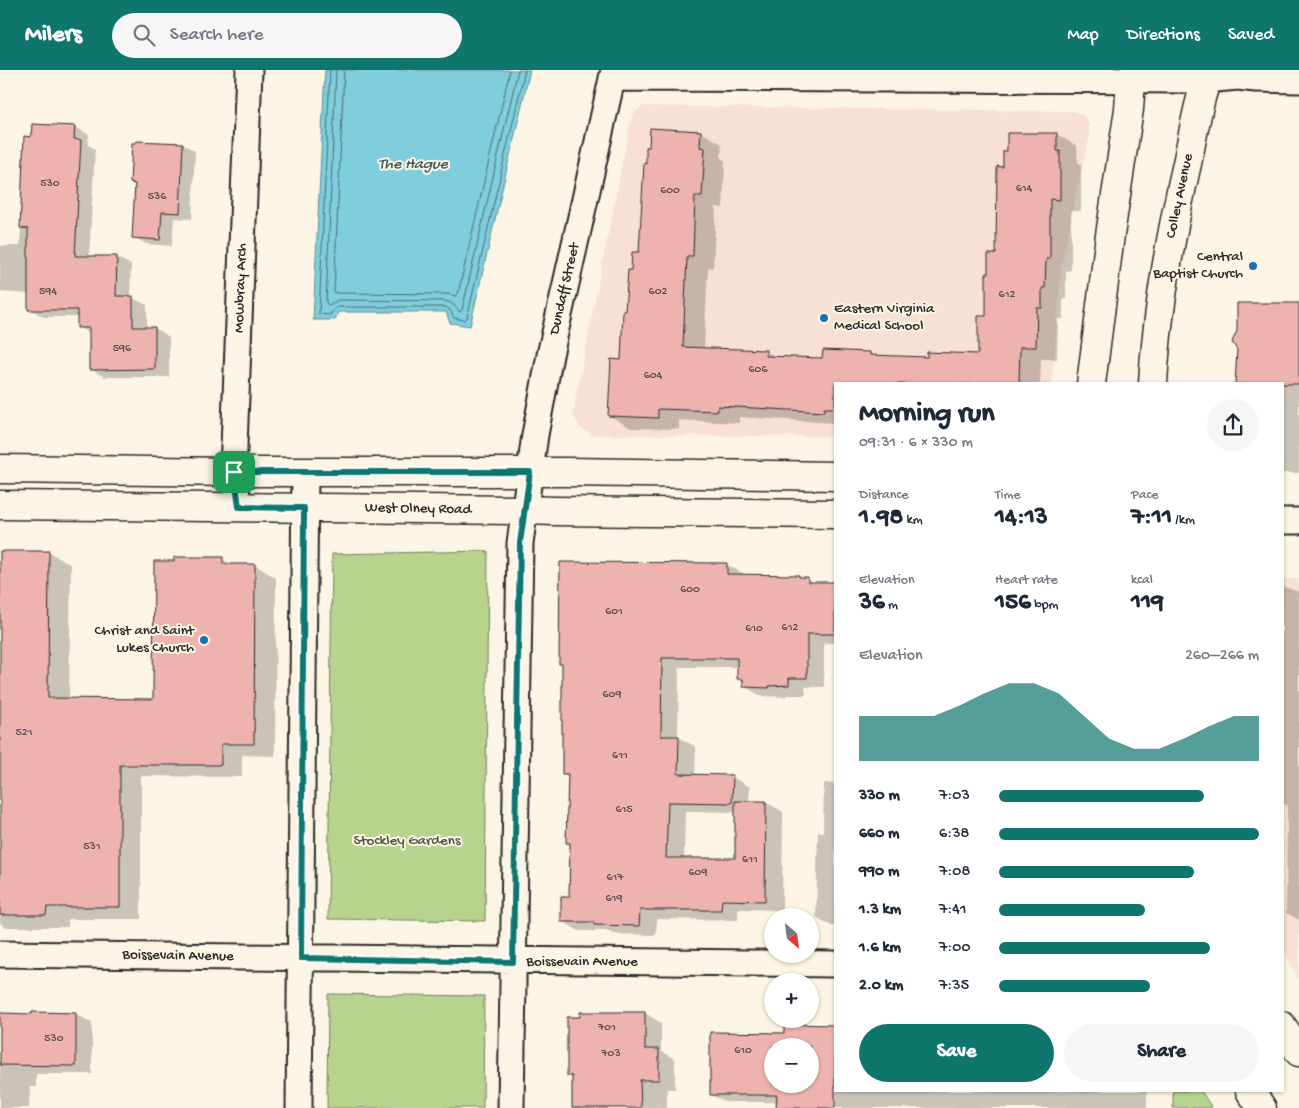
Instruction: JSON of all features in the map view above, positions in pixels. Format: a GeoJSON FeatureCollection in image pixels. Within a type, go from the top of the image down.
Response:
{"type":"FeatureCollection","features":[{"type":"Feature","properties":{"kind":"street","name":"Mowbray Arch"},"geometry":{"type":"LineString","coordinates":[[239,507],[234,472],[249,70]]}},
{"type":"Feature","properties":{"kind":"street"},"geometry":{"type":"LineString","coordinates":[[613,74],[1208,75],[1299,80]]}},
{"type":"Feature","properties":{"kind":"street","name":"Dundaff Street"},"geometry":{"type":"LineString","coordinates":[[523,510],[550,355],[613,74]]}},
{"type":"Feature","properties":{"kind":"street"},"geometry":{"type":"LineString","coordinates":[[1091,382],[1133,75]]}},
{"type":"Feature","properties":{"kind":"street","name":"Colley Avenue"},"geometry":{"type":"LineString","coordinates":[[1153,382],[1155,343],[1173,226],[1208,75]]}},
{"type":"Feature","properties":{"kind":"street"},"geometry":{"type":"LineString","coordinates":[[0,468],[234,472],[530,472],[834,476]]}},
{"type":"Feature","properties":{"kind":"street"},"geometry":{"type":"LineString","coordinates":[[299,1108],[305,472]]}},
{"type":"Feature","properties":{"kind":"street","name":"West Olney Road"},"geometry":{"type":"LineString","coordinates":[[0,505],[834,514]]}},
{"type":"Feature","properties":{"kind":"street"},"geometry":{"type":"LineString","coordinates":[[511,1108],[520,552],[523,510]]}},
{"type":"Feature","properties":{"kind":"street"},"geometry":{"type":"LineString","coordinates":[[1284,521],[1299,521]]}},
{"type":"Feature","properties":{"kind":"street","name":"Boissevain Avenue"},"geometry":{"type":"LineString","coordinates":[[0,954],[513,962],[834,964]]}},
{"type":"Feature","properties":{"kind":"street"},"geometry":{"type":"LineString","coordinates":[[1284,1029],[1299,1052]]}},
{"type":"Feature","properties":{"kind":"street"},"geometry":{"type":"LineString","coordinates":[[1251,1092],[1262,1108]]}},
{"type":"Feature","properties":{"kind":"shaded area","name":"Eastern Virginia Medical School"},"geometry":{"type":"Polygon","coordinates":[[[643,106],[1072,111],[1082,114],[1089,123],[1090,135],[1061,271],[1052,382],[834,382],[834,437],[592,435],[581,428],[573,416],[632,115],[643,106]]]}},
{"type":"Feature","properties":{"kind":"shaded area"},"geometry":{"type":"Polygon","coordinates":[[[1284,579],[1299,579],[1299,979],[1284,953],[1284,579]]]}},
{"type":"Feature","properties":{"kind":"green space","name":"Stockley Gardens"},"geometry":{"type":"Polygon","coordinates":[[[488,551],[485,921],[328,919],[332,554],[488,551]]]}},
{"type":"Feature","properties":{"kind":"green space"},"geometry":{"type":"Polygon","coordinates":[[[328,994],[484,996],[483,1108],[327,1108],[328,994]]]}},
{"type":"Feature","properties":{"kind":"green space"},"geometry":{"type":"Polygon","coordinates":[[[1173,1092],[1202,1092],[1212,1108],[1173,1108],[1173,1092]]]}},
{"type":"Feature","properties":{"kind":"water","name":"The Hague"},"geometry":{"type":"Polygon","coordinates":[[[325,70],[530,70],[470,326],[450,323],[446,312],[338,312],[335,320],[313,320],[325,70]]]}},
{"type":"Feature","properties":{"kind":"building"},"geometry":{"type":"Polygon","coordinates":[[[32,124],[75,126],[74,139],[81,140],[75,256],[117,256],[116,296],[133,296],[133,327],[155,327],[155,369],[89,370],[89,328],[77,328],[77,310],[28,310],[28,229],[20,228],[24,136],[31,137],[32,124]]]}},
{"type":"Feature","properties":{"kind":"building"},"geometry":{"type":"Polygon","coordinates":[[[650,128],[701,131],[700,147],[705,148],[702,196],[695,196],[693,256],[687,256],[683,347],[766,350],[766,356],[822,358],[823,350],[870,352],[870,355],[927,357],[927,352],[978,354],[978,316],[986,316],[988,254],[996,254],[997,166],[1003,167],[1003,151],[1007,151],[1007,133],[1057,133],[1057,151],[1060,151],[1060,200],[1050,199],[1050,259],[1046,259],[1045,288],[1042,288],[1042,308],[1037,308],[1036,347],[1020,347],[1019,382],[834,382],[834,408],[824,408],[824,412],[718,406],[718,411],[658,409],[658,418],[608,416],[611,359],[621,360],[623,310],[625,311],[628,270],[631,270],[632,252],[639,252],[644,163],[646,164],[646,147],[649,147],[650,128]]]}},
{"type":"Feature","properties":{"kind":"building"},"geometry":{"type":"Polygon","coordinates":[[[136,141],[183,143],[180,213],[162,212],[160,240],[132,238],[135,184],[130,183],[132,143],[136,143],[136,141]]]}},
{"type":"Feature","properties":{"kind":"building"},"geometry":{"type":"Polygon","coordinates":[[[1237,303],[1299,303],[1299,384],[1284,384],[1284,382],[1235,382],[1237,350],[1232,342],[1237,331],[1237,303]]]}},
{"type":"Feature","properties":{"kind":"building"},"geometry":{"type":"Polygon","coordinates":[[[0,551],[49,551],[48,698],[153,699],[154,561],[174,561],[174,557],[223,557],[223,564],[255,564],[254,744],[221,744],[221,765],[120,765],[120,907],[47,907],[46,915],[0,915],[0,551]]]}},
{"type":"Feature","properties":{"kind":"building"},"geometry":{"type":"Polygon","coordinates":[[[560,562],[727,563],[727,574],[799,575],[799,577],[808,577],[808,582],[834,582],[834,634],[807,634],[807,678],[789,678],[789,685],[769,686],[769,688],[743,687],[743,679],[737,679],[737,658],[662,658],[661,736],[679,736],[678,774],[733,775],[732,803],[668,802],[666,858],[735,858],[735,801],[766,801],[765,901],[722,900],[721,910],[640,910],[639,926],[594,925],[594,922],[561,922],[561,897],[569,897],[570,843],[566,843],[568,774],[562,774],[562,664],[559,664],[560,562]]]}},
{"type":"Feature","properties":{"kind":"building"},"geometry":{"type":"Polygon","coordinates":[[[32,1012],[76,1013],[76,1066],[0,1065],[0,1013],[32,1014],[32,1012]]]}},
{"type":"Feature","properties":{"kind":"building"},"geometry":{"type":"Polygon","coordinates":[[[580,1012],[645,1012],[645,1049],[659,1049],[659,1080],[640,1080],[641,1108],[572,1108],[572,1076],[567,1076],[567,1017],[580,1017],[580,1012]]]}},
{"type":"Feature","properties":{"kind":"building"},"geometry":{"type":"Polygon","coordinates":[[[819,1025],[834,1025],[835,1108],[776,1108],[777,1095],[710,1095],[710,1032],[784,1033],[784,1028],[819,1028],[819,1025]]]}},
{"type":"Feature","properties":{"kind":"place","name":"Central Baptist Church"},"geometry":{"type":"Point","coordinates":[1253,266]}},
{"type":"Feature","properties":{"kind":"place","name":"Eastern Virginia Medical School"},"geometry":{"type":"Point","coordinates":[824,318]}},
{"type":"Feature","properties":{"kind":"place","name":"Christ and Saint Lukes Church"},"geometry":{"type":"Point","coordinates":[204,640]}},
{"type":"Feature","properties":{"kind":"route"},"geometry":{"type":"LineString","coordinates":[[234,472],[530,472],[523,510],[520,543],[513,962],[301,958],[304,508],[239,507],[234,472]]}}]}
